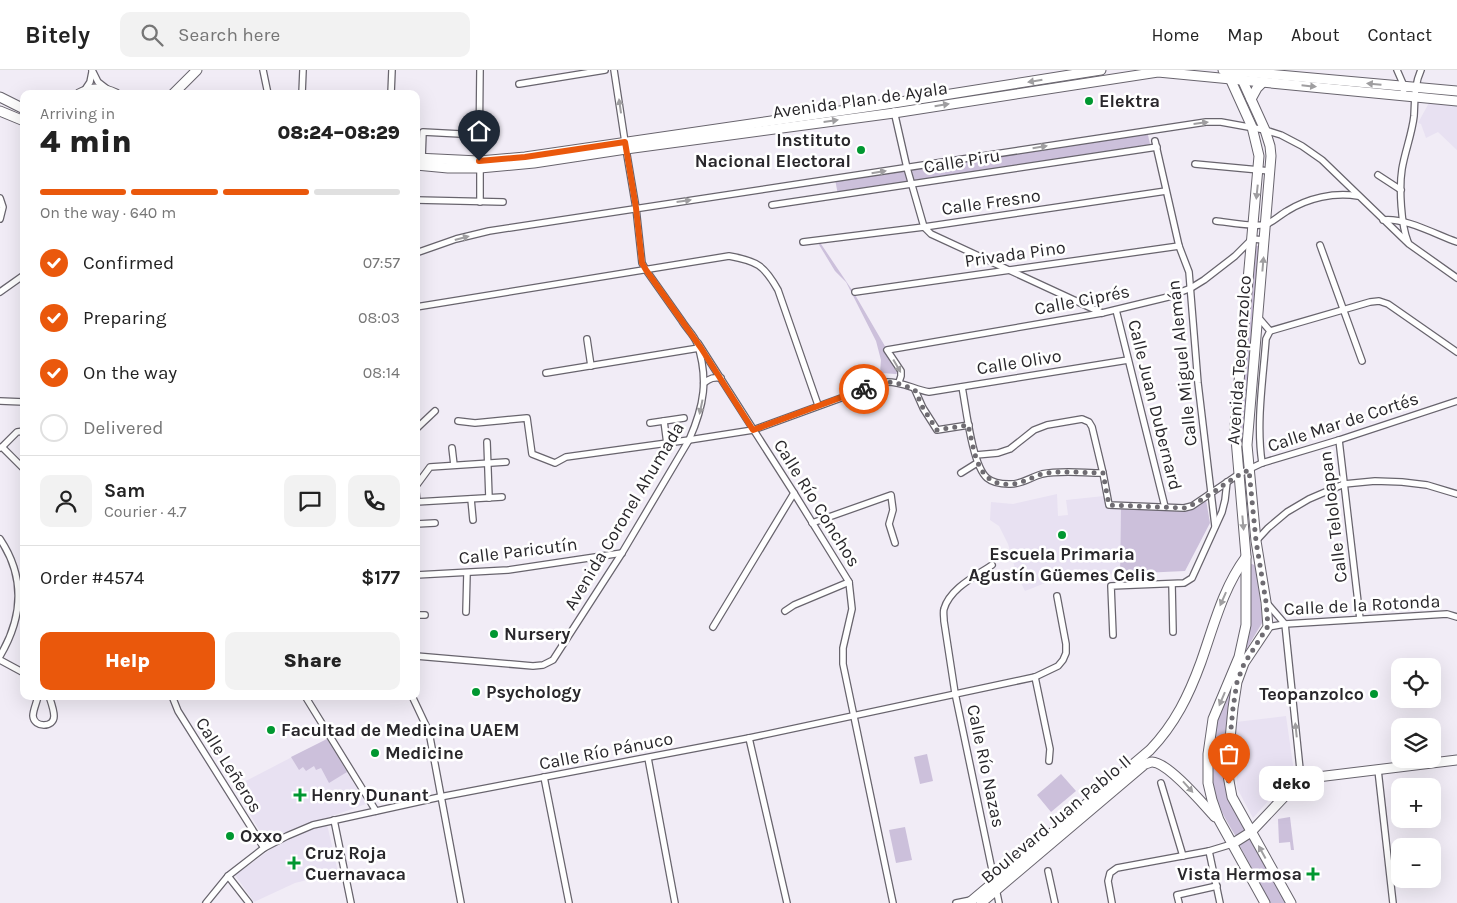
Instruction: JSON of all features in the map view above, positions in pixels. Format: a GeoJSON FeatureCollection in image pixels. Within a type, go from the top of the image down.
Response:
{"type":"FeatureCollection","features":[{"type":"Feature","properties":{"kind":"main road"},"geometry":{"type":"LineString","coordinates":[[177,90],[197,70]]}},
{"type":"Feature","properties":{"kind":"main road","name":"Avenida Plan de Ayala"},"geometry":{"type":"LineString","coordinates":[[894,108],[1101,70]]}},
{"type":"Feature","properties":{"kind":"main road","name":"Avenida Plan de Ayala"},"geometry":{"type":"LineString","coordinates":[[420,161],[480,164],[1158,72],[1226,72],[1415,92],[1457,91]]}},
{"type":"Feature","properties":{"kind":"main road","name":"Avenida Teopanzolco"},"geometry":{"type":"LineString","coordinates":[[1226,72],[1252,127],[1259,151],[1259,170],[1235,427],[1246,556],[1247,614],[1239,657],[1213,719],[1208,754],[1208,782],[1219,820],[1265,903]]}},
{"type":"Feature","properties":{"kind":"main road","name":"Avenida Plan de Ayala"},"geometry":{"type":"LineString","coordinates":[[1240,74],[1263,82],[1404,91]]}},
{"type":"Feature","properties":{"kind":"main road","name":"Avenida Teopanzolco"},"geometry":{"type":"LineString","coordinates":[[1240,74],[1265,130],[1270,146],[1266,225],[1248,429],[1249,470],[1256,541],[1268,626]]}},
{"type":"Feature","properties":{"kind":"main road"},"geometry":{"type":"LineString","coordinates":[[1251,99],[1263,82]]}},
{"type":"Feature","properties":{"kind":"main road","name":"Avenida Plan de Ayala"},"geometry":{"type":"LineString","coordinates":[[1415,92],[1457,101]]}},
{"type":"Feature","properties":{"kind":"main road"},"geometry":{"type":"LineString","coordinates":[[0,97],[20,107]]}},
{"type":"Feature","properties":{"kind":"main road"},"geometry":{"type":"LineString","coordinates":[[0,111],[20,119]]}},
{"type":"Feature","properties":{"kind":"main road","name":"Boulevard Juan Pablo II"},"geometry":{"type":"LineString","coordinates":[[978,901],[1150,750],[1164,735],[1176,718],[1186,698],[1219,608],[1236,570],[1256,541]]}},
{"type":"Feature","properties":{"kind":"main road"},"geometry":{"type":"LineString","coordinates":[[1268,626],[1244,664],[1237,682],[1227,770],[1232,797],[1291,903]]}},
{"type":"Feature","properties":{"kind":"main road"},"geometry":{"type":"LineString","coordinates":[[1232,844],[1251,832],[1301,779],[1457,760]]}},
{"type":"Feature","properties":{"kind":"main road","name":"Boulevard Juan Pablo II"},"geometry":{"type":"LineString","coordinates":[[978,901],[1145,764],[1158,763],[1182,780],[1219,820]]}},
{"type":"Feature","properties":{"kind":"street"},"geometry":{"type":"LineString","coordinates":[[92,70],[98,82],[109,90]]}},
{"type":"Feature","properties":{"kind":"street"},"geometry":{"type":"LineString","coordinates":[[83,90],[90,82],[92,70]]}},
{"type":"Feature","properties":{"kind":"street"},"geometry":{"type":"LineString","coordinates":[[263,70],[267,90]]}},
{"type":"Feature","properties":{"kind":"street"},"geometry":{"type":"LineString","coordinates":[[302,90],[303,70]]}},
{"type":"Feature","properties":{"kind":"street"},"geometry":{"type":"LineString","coordinates":[[391,90],[392,70]]}},
{"type":"Feature","properties":{"kind":"street"},"geometry":{"type":"LineString","coordinates":[[480,70],[480,202]]}},
{"type":"Feature","properties":{"kind":"street"},"geometry":{"type":"LineString","coordinates":[[519,84],[605,70]]}},
{"type":"Feature","properties":{"kind":"street","name":"Avenida Coronel Ahumada"},"geometry":{"type":"LineString","coordinates":[[420,656],[533,666],[543,665],[553,660],[622,553],[689,440],[700,414],[704,383],[703,367],[698,346],[642,263],[636,208],[614,70]]}},
{"type":"Feature","properties":{"kind":"street"},"geometry":{"type":"LineString","coordinates":[[1397,70],[1404,91]]}},
{"type":"Feature","properties":{"kind":"street"},"geometry":{"type":"LineString","coordinates":[[1409,244],[1405,233],[1401,190],[1402,170],[1414,117],[1415,92],[1421,70]]}},
{"type":"Feature","properties":{"kind":"street"},"geometry":{"type":"LineString","coordinates":[[894,108],[907,168],[924,227]]}},
{"type":"Feature","properties":{"kind":"street"},"geometry":{"type":"LineString","coordinates":[[420,252],[489,231],[1206,122],[1221,122],[1265,130],[1281,135],[1302,146],[1317,156],[1409,244],[1457,278]]}},
{"type":"Feature","properties":{"kind":"street"},"geometry":{"type":"LineString","coordinates":[[420,149],[423,132],[480,135]]}},
{"type":"Feature","properties":{"kind":"street","name":"Calle Piru"},"geometry":{"type":"LineString","coordinates":[[772,205],[1156,144]]}},
{"type":"Feature","properties":{"kind":"street","name":"Calle Miguel Alemán"},"geometry":{"type":"LineString","coordinates":[[1156,144],[1179,246],[1189,272],[1198,383],[1215,526]]}},
{"type":"Feature","properties":{"kind":"street"},"geometry":{"type":"LineString","coordinates":[[1195,164],[1270,172]]}},
{"type":"Feature","properties":{"kind":"street"},"geometry":{"type":"LineString","coordinates":[[1378,175],[1401,190]]}},
{"type":"Feature","properties":{"kind":"street","name":"Calle Fresno"},"geometry":{"type":"LineString","coordinates":[[803,242],[924,227],[1166,191]]}},
{"type":"Feature","properties":{"kind":"street"},"geometry":{"type":"LineString","coordinates":[[1216,220],[1266,225],[1288,210],[1319,197],[1349,194],[1358,196]]}},
{"type":"Feature","properties":{"kind":"street"},"geometry":{"type":"LineString","coordinates":[[0,198],[3,208],[0,218]]}},
{"type":"Feature","properties":{"kind":"street"},"geometry":{"type":"LineString","coordinates":[[420,200],[504,202]]}},
{"type":"Feature","properties":{"kind":"street"},"geometry":{"type":"LineString","coordinates":[[1383,220],[1393,219],[1404,222],[1457,242]]}},
{"type":"Feature","properties":{"kind":"street","name":"Calle Juan Dubernard"},"geometry":{"type":"LineString","coordinates":[[924,227],[931,234],[1102,313]]}},
{"type":"Feature","properties":{"kind":"street"},"geometry":{"type":"LineString","coordinates":[[1252,239],[1264,240]]}},
{"type":"Feature","properties":{"kind":"street","name":"Calle Ciprés"},"geometry":{"type":"LineString","coordinates":[[899,382],[901,371],[888,350],[1102,313],[1168,296],[1191,288],[1220,269],[1252,239]]}},
{"type":"Feature","properties":{"kind":"street"},"geometry":{"type":"LineString","coordinates":[[1320,245],[1362,361]]}},
{"type":"Feature","properties":{"kind":"street","name":"Privada Pino"},"geometry":{"type":"LineString","coordinates":[[855,292],[1179,246]]}},
{"type":"Feature","properties":{"kind":"street"},"geometry":{"type":"LineString","coordinates":[[420,306],[729,256],[747,259],[759,265],[770,275],[778,290],[818,405]]}},
{"type":"Feature","properties":{"kind":"street"},"geometry":{"type":"LineString","coordinates":[[0,292],[20,278]]}},
{"type":"Feature","properties":{"kind":"street"},"geometry":{"type":"LineString","coordinates":[[1262,463],[1259,430],[1266,339],[1270,331],[1370,302],[1379,302],[1388,304],[1457,352]]}},
{"type":"Feature","properties":{"kind":"street","name":"Calle Juan Dubernard"},"geometry":{"type":"LineString","coordinates":[[1116,310],[1165,507]]}},
{"type":"Feature","properties":{"kind":"street"},"geometry":{"type":"LineString","coordinates":[[1258,318],[1270,331]]}},
{"type":"Feature","properties":{"kind":"street"},"geometry":{"type":"LineString","coordinates":[[586,339],[591,366]]}},
{"type":"Feature","properties":{"kind":"street"},"geometry":{"type":"LineString","coordinates":[[546,373],[698,346]]}},
{"type":"Feature","properties":{"kind":"street","name":"Calle Río Conchos"},"geometry":{"type":"LineString","coordinates":[[698,346],[721,378],[849,582],[852,609],[843,648],[843,664],[893,903]]}},
{"type":"Feature","properties":{"kind":"street","name":"Calle Olivo"},"geometry":{"type":"LineString","coordinates":[[915,390],[929,392],[1128,360]]}},
{"type":"Feature","properties":{"kind":"street"},"geometry":{"type":"LineString","coordinates":[[704,383],[709,379],[721,378]]}},
{"type":"Feature","properties":{"kind":"street"},"geometry":{"type":"LineString","coordinates":[[458,421],[475,423],[527,418],[532,454],[556,463],[566,457],[667,444],[753,430],[885,382],[899,382],[915,390],[923,408],[937,430],[968,425]]}},
{"type":"Feature","properties":{"kind":"street"},"geometry":{"type":"LineString","coordinates":[[962,387],[977,463],[986,477],[993,482],[1018,483],[1041,474],[1061,472],[1103,473],[1092,427],[1082,419],[1047,425],[1034,430],[1010,450],[976,455]]}},
{"type":"Feature","properties":{"kind":"street"},"geometry":{"type":"LineString","coordinates":[[0,401],[20,402]]}},
{"type":"Feature","properties":{"kind":"street","name":"Calle Mar de Cortés"},"geometry":{"type":"LineString","coordinates":[[1103,473],[1109,505],[1184,508],[1192,506],[1238,474],[1262,463],[1457,401]]}},
{"type":"Feature","properties":{"kind":"street"},"geometry":{"type":"LineString","coordinates":[[420,425],[435,411]]}},
{"type":"Feature","properties":{"kind":"street"},"geometry":{"type":"LineString","coordinates":[[650,424],[684,418]]}},
{"type":"Feature","properties":{"kind":"street"},"geometry":{"type":"LineString","coordinates":[[664,421],[667,444]]}},
{"type":"Feature","properties":{"kind":"street"},"geometry":{"type":"LineString","coordinates":[[20,432],[1,447],[20,465]]}},
{"type":"Feature","properties":{"kind":"street","name":"Calle Teloloapan"},"geometry":{"type":"LineString","coordinates":[[1339,440],[1360,620]]}},
{"type":"Feature","properties":{"kind":"street"},"geometry":{"type":"LineString","coordinates":[[487,442],[489,498]]}},
{"type":"Feature","properties":{"kind":"street"},"geometry":{"type":"LineString","coordinates":[[452,448],[454,465]]}},
{"type":"Feature","properties":{"kind":"street"},"geometry":{"type":"LineString","coordinates":[[420,481],[430,467],[506,462]]}},
{"type":"Feature","properties":{"kind":"street"},"geometry":{"type":"LineString","coordinates":[[961,472],[977,463]]}},
{"type":"Feature","properties":{"kind":"street"},"geometry":{"type":"LineString","coordinates":[[1256,541],[1287,512],[1309,499],[1344,484],[1375,481],[1402,482],[1427,485],[1457,494]]}},
{"type":"Feature","properties":{"kind":"street"},"geometry":{"type":"LineString","coordinates":[[1113,635],[1111,586],[1184,583],[1192,578],[1222,512],[1227,482]]}},
{"type":"Feature","properties":{"kind":"street"},"geometry":{"type":"LineString","coordinates":[[713,627],[794,493]]}},
{"type":"Feature","properties":{"kind":"street"},"geometry":{"type":"LineString","coordinates":[[812,523],[891,495],[893,510],[889,524],[895,543]]}},
{"type":"Feature","properties":{"kind":"street"},"geometry":{"type":"LineString","coordinates":[[420,502],[502,497]]}},
{"type":"Feature","properties":{"kind":"street"},"geometry":{"type":"LineString","coordinates":[[472,500],[473,520]]}},
{"type":"Feature","properties":{"kind":"street"},"geometry":{"type":"LineString","coordinates":[[420,524],[435,523]]}},
{"type":"Feature","properties":{"kind":"street"},"geometry":{"type":"LineString","coordinates":[[0,539],[13,563],[18,582],[19,602],[16,622],[9,642],[0,656]]}},
{"type":"Feature","properties":{"kind":"street","name":"Calle Paricutín"},"geometry":{"type":"LineString","coordinates":[[420,575],[508,570],[622,553]]}},
{"type":"Feature","properties":{"kind":"street","name":"Calle Río Nazas"},"geometry":{"type":"LineString","coordinates":[[992,565],[959,588],[949,598],[944,610],[944,621],[956,693],[999,903]]}},
{"type":"Feature","properties":{"kind":"street"},"geometry":{"type":"LineString","coordinates":[[466,612],[467,573]]}},
{"type":"Feature","properties":{"kind":"street"},"geometry":{"type":"LineString","coordinates":[[786,611],[794,605],[849,582]]}},
{"type":"Feature","properties":{"kind":"street"},"geometry":{"type":"LineString","coordinates":[[1172,584],[1173,632]]}},
{"type":"Feature","properties":{"kind":"street","name":"Calle Río Pánuco"},"geometry":{"type":"LineString","coordinates":[[206,903],[228,876],[264,848],[313,825],[440,797],[749,738],[1035,677],[1058,666],[1066,653],[1057,596]]}},
{"type":"Feature","properties":{"kind":"street"},"geometry":{"type":"LineString","coordinates":[[1266,602],[1285,624],[1301,779]]}},
{"type":"Feature","properties":{"kind":"street","name":"Calle de la Rotonda"},"geometry":{"type":"LineString","coordinates":[[1268,626],[1447,614],[1457,617]]}},
{"type":"Feature","properties":{"kind":"street"},"geometry":{"type":"LineString","coordinates":[[420,615],[425,615]]}},
{"type":"Feature","properties":{"kind":"street"},"geometry":{"type":"LineString","coordinates":[[0,660],[20,671]]}},
{"type":"Feature","properties":{"kind":"street"},"geometry":{"type":"LineString","coordinates":[[1035,677],[1050,749],[1048,761]]}},
{"type":"Feature","properties":{"kind":"street"},"geometry":{"type":"LineString","coordinates":[[37,700],[33,716],[40,725],[47,725],[52,722],[54,716],[51,700]]}},
{"type":"Feature","properties":{"kind":"street","name":"Calle Leñeros"},"geometry":{"type":"LineString","coordinates":[[174,700],[178,711],[264,848]]}},
{"type":"Feature","properties":{"kind":"street"},"geometry":{"type":"LineString","coordinates":[[307,700],[376,811]]}},
{"type":"Feature","properties":{"kind":"street"},"geometry":{"type":"LineString","coordinates":[[414,700],[429,732],[461,903]]}},
{"type":"Feature","properties":{"kind":"street"},"geometry":{"type":"LineString","coordinates":[[749,738],[787,903]]}},
{"type":"Feature","properties":{"kind":"street"},"geometry":{"type":"LineString","coordinates":[[648,758],[675,903]]}},
{"type":"Feature","properties":{"kind":"street"},"geometry":{"type":"LineString","coordinates":[[1378,770],[1393,903]]}},
{"type":"Feature","properties":{"kind":"street"},"geometry":{"type":"LineString","coordinates":[[544,777],[569,903]]}},
{"type":"Feature","properties":{"kind":"street"},"geometry":{"type":"LineString","coordinates":[[1161,783],[1183,856]]}},
{"type":"Feature","properties":{"kind":"street"},"geometry":{"type":"LineString","coordinates":[[334,820],[351,903]]}},
{"type":"Feature","properties":{"kind":"street"},"geometry":{"type":"LineString","coordinates":[[1112,903],[1108,881],[1110,873],[1117,868],[1210,851],[1232,844]]}},
{"type":"Feature","properties":{"kind":"street"},"geometry":{"type":"LineString","coordinates":[[1210,851],[1220,903]]}},
{"type":"Feature","properties":{"kind":"street"},"geometry":{"type":"LineString","coordinates":[[1048,871],[1055,903]]}},
{"type":"Feature","properties":{"kind":"street"},"geometry":{"type":"LineString","coordinates":[[228,876],[249,903]]}},
{"type":"Feature","properties":{"kind":"street"},"geometry":{"type":"LineString","coordinates":[[1179,903],[1177,895],[1217,886]]}},
{"type":"Feature","properties":{"kind":"street"},"geometry":{"type":"LineString","coordinates":[[956,903],[978,901]]}},
{"type":"Feature","properties":{"kind":"shaded area"},"geometry":{"type":"Polygon","coordinates":[[[1430,101],[1457,103],[1457,150],[1438,132],[1426,138],[1421,124],[1418,123],[1430,101]]]}},
{"type":"Feature","properties":{"kind":"shaded area"},"geometry":{"type":"Polygon","coordinates":[[[1147,131],[1151,148],[838,195],[835,179],[1147,131]]]}},
{"type":"Feature","properties":{"kind":"shaded area"},"geometry":{"type":"Polygon","coordinates":[[[819,241],[854,293],[900,372],[896,374],[880,373],[881,360],[876,341],[846,282],[835,271],[818,243],[819,241]]]}},
{"type":"Feature","properties":{"kind":"shaded area"},"geometry":{"type":"Polygon","coordinates":[[[1252,245],[1264,247],[1249,469],[1239,474],[1236,446],[1252,245]]]}},
{"type":"Feature","properties":{"kind":"shaded area","name":"Escuela Primaria Agustín Güemes Celis"},"geometry":{"type":"Polygon","coordinates":[[[1057,494],[1058,516],[1068,515],[1066,500],[1104,496],[1108,508],[1121,508],[1120,574],[1058,578],[1025,591],[1017,575],[1008,544],[999,526],[990,520],[991,502],[1013,504],[1057,494]]]}},
{"type":"Feature","properties":{"kind":"shaded area"},"geometry":{"type":"Polygon","coordinates":[[[1206,500],[1210,523],[1185,571],[1120,574],[1121,508],[1183,509],[1206,500]]]}},
{"type":"Feature","properties":{"kind":"shaded area"},"geometry":{"type":"Polygon","coordinates":[[[1250,564],[1256,566],[1262,623],[1246,650],[1244,649],[1250,564]]]}},
{"type":"Feature","properties":{"kind":"shaded area"},"geometry":{"type":"Polygon","coordinates":[[[1234,674],[1222,754],[1224,778],[1246,829],[1238,835],[1235,835],[1217,802],[1211,770],[1216,717],[1234,674]]]}},
{"type":"Feature","properties":{"kind":"shaded area"},"geometry":{"type":"Polygon","coordinates":[[[1286,716],[1294,772],[1253,818],[1237,788],[1236,722],[1286,716]]]}},
{"type":"Feature","properties":{"kind":"shaded area","name":"Henry Dunant"},"geometry":{"type":"Polygon","coordinates":[[[327,739],[366,804],[265,840],[234,787],[327,739]]]}},
{"type":"Feature","properties":{"kind":"shaded area"},"geometry":{"type":"Polygon","coordinates":[[[327,739],[347,772],[329,783],[321,768],[316,770],[314,766],[306,771],[303,767],[299,770],[291,757],[327,739]]]}},
{"type":"Feature","properties":{"kind":"shaded area"},"geometry":{"type":"Polygon","coordinates":[[[927,754],[933,781],[920,784],[914,757],[927,754]]]}},
{"type":"Feature","properties":{"kind":"shaded area"},"geometry":{"type":"Polygon","coordinates":[[[1061,774],[1076,791],[1051,812],[1037,795],[1061,774]]]}},
{"type":"Feature","properties":{"kind":"shaded area"},"geometry":{"type":"Polygon","coordinates":[[[1290,817],[1294,850],[1291,850],[1290,842],[1279,843],[1278,819],[1290,817]]]}},
{"type":"Feature","properties":{"kind":"shaded area","name":"Cruz Roja Cuernavaca"},"geometry":{"type":"Polygon","coordinates":[[[327,824],[338,872],[295,883],[254,902],[235,875],[285,839],[327,824]]]}},
{"type":"Feature","properties":{"kind":"shaded area"},"geometry":{"type":"Polygon","coordinates":[[[905,827],[912,860],[896,863],[889,830],[905,827]]]}},
{"type":"Feature","properties":{"kind":"shaded area"},"geometry":{"type":"Polygon","coordinates":[[[1251,834],[1289,903],[1270,903],[1239,844],[1251,834]]]}},
{"type":"Feature","properties":{"kind":"way so far"},"geometry":{"type":"LineString","coordinates":[[864,389],[885,382],[899,382],[915,390],[923,408],[937,430],[968,425],[977,463],[986,477],[993,482],[1018,483],[1041,474],[1061,472],[1103,473],[1109,505],[1184,508],[1192,506],[1238,474],[1249,470],[1256,541],[1268,626],[1244,664],[1237,682],[1227,770],[1229,784]]}},
{"type":"Feature","properties":{"kind":"place","name":"Elektra"},"geometry":{"type":"Point","coordinates":[1089,101]}},
{"type":"Feature","properties":{"kind":"place","name":"Instituto Nacional Electoral"},"geometry":{"type":"Point","coordinates":[861,150]}},
{"type":"Feature","properties":{"kind":"place","name":"Escuela Primaria Agustín Güemes Celis"},"geometry":{"type":"Point","coordinates":[1062,535]}},
{"type":"Feature","properties":{"kind":"place","name":"Nursery"},"geometry":{"type":"Point","coordinates":[494,634]}},
{"type":"Feature","properties":{"kind":"place","name":"Psychology"},"geometry":{"type":"Point","coordinates":[476,692]}},
{"type":"Feature","properties":{"kind":"place","name":"Teopanzolco"},"geometry":{"type":"Point","coordinates":[1374,694]}},
{"type":"Feature","properties":{"kind":"place","name":"Facultad de Medicina UAEM"},"geometry":{"type":"Point","coordinates":[271,730]}},
{"type":"Feature","properties":{"kind":"place","name":"Medicine"},"geometry":{"type":"Point","coordinates":[375,753]}},
{"type":"Feature","properties":{"kind":"place","name":"deko"},"geometry":{"type":"Point","coordinates":[1229,784]}},
{"type":"Feature","properties":{"kind":"place","name":"Henry Dunant"},"geometry":{"type":"Point","coordinates":[300,795]}},
{"type":"Feature","properties":{"kind":"place","name":"Oxxo"},"geometry":{"type":"Point","coordinates":[230,836]}},
{"type":"Feature","properties":{"kind":"place","name":"Cruz Roja Cuernavaca"},"geometry":{"type":"Point","coordinates":[294,863]}},
{"type":"Feature","properties":{"kind":"place","name":"Vista Hermosa"},"geometry":{"type":"Point","coordinates":[1313,874]}},
{"type":"Feature","properties":{"kind":"route"},"geometry":{"type":"LineString","coordinates":[[479,161],[525,157],[625,142],[636,208],[642,263],[701,348],[753,430],[864,389]]}}]}
